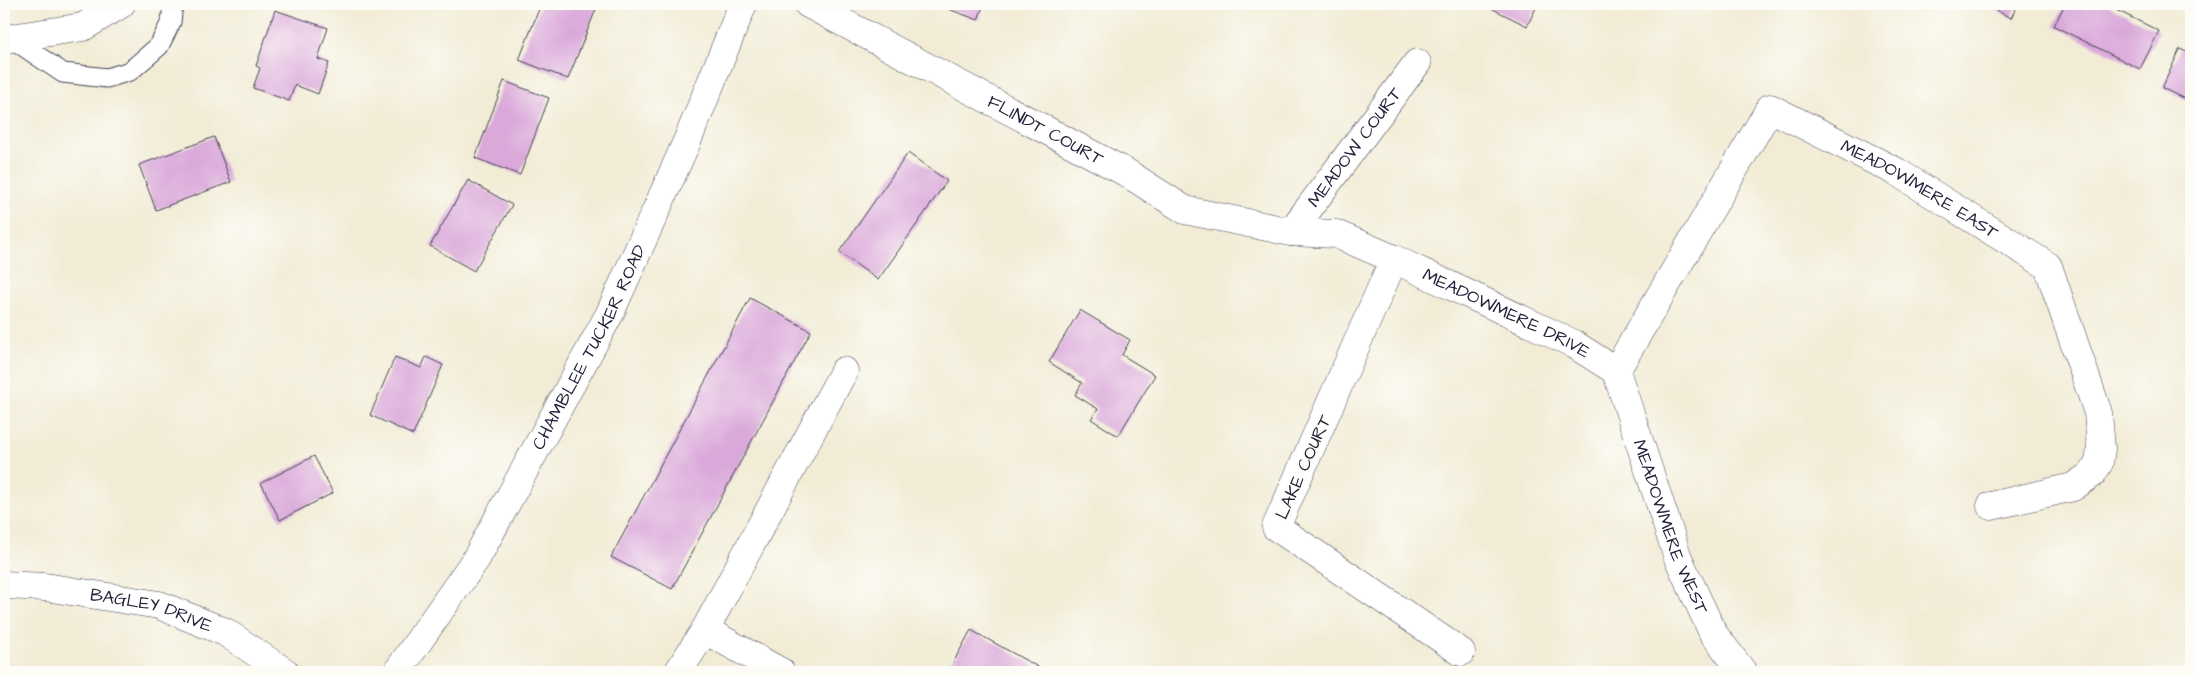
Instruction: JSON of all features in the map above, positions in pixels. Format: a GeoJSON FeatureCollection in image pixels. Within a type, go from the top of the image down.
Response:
{"type":"FeatureCollection","features":[{"type":"Feature","properties":{"kind":"street"},"geometry":{"type":"LineString","coordinates":[[8,37],[83,27],[121,4]]}},
{"type":"Feature","properties":{"kind":"street","name":"CHAMBLEE TUCKER ROAD"},"geometry":{"type":"LineString","coordinates":[[396,672],[476,559],[610,313],[688,139],[743,4]]}},
{"type":"Feature","properties":{"kind":"street","name":"FLINDT COURT"},"geometry":{"type":"LineString","coordinates":[[808,4],[1127,173],[1185,210],[1291,232],[1336,234],[1394,259]]}},
{"type":"Feature","properties":{"kind":"street","name":"MEADOW COURT"},"geometry":{"type":"LineString","coordinates":[[1291,232],[1418,63]]}},
{"type":"Feature","properties":{"kind":"street","name":"MEADOWMERE EAST"},"geometry":{"type":"LineString","coordinates":[[1616,371],[1770,108],[1897,172],[2048,266],[2098,414],[2101,449],[2099,463],[2092,474],[2072,487],[1991,506]]}},
{"type":"Feature","properties":{"kind":"street","name":"MEADOWMERE DRIVE"},"geometry":{"type":"LineString","coordinates":[[1394,259],[1572,342],[1616,371]]}},
{"type":"Feature","properties":{"kind":"street","name":"LAKE COURT"},"geometry":{"type":"LineString","coordinates":[[1394,259],[1276,526],[1462,652]]}},
{"type":"Feature","properties":{"kind":"street"},"geometry":{"type":"LineString","coordinates":[[678,672],[705,630],[844,370]]}},
{"type":"Feature","properties":{"kind":"street","name":"MEADOWMERE WEST"},"geometry":{"type":"LineString","coordinates":[[1616,371],[1678,558],[1713,633],[1743,672]]}},
{"type":"Feature","properties":{"kind":"street","name":"BAGLEY DRIVE"},"geometry":{"type":"LineString","coordinates":[[4,585],[45,587],[159,606],[225,632],[285,672]]}},
{"type":"Feature","properties":{"kind":"street"},"geometry":{"type":"LineString","coordinates":[[705,630],[781,672]]}},
{"type":"Feature","properties":{"kind":"lane"},"geometry":{"type":"LineString","coordinates":[[8,37],[62,72],[107,78],[130,71],[159,46],[171,22],[173,4]]}},
{"type":"Feature","properties":{"kind":"building"},"geometry":{"type":"Polygon","coordinates":[[[541,4],[598,4],[568,79],[519,60],[541,4]]]}},
{"type":"Feature","properties":{"kind":"building"},"geometry":{"type":"Polygon","coordinates":[[[935,4],[984,4],[978,20],[935,4]]]}},
{"type":"Feature","properties":{"kind":"building"},"geometry":{"type":"Polygon","coordinates":[[[1483,4],[1538,4],[1527,26],[1483,4]]]}},
{"type":"Feature","properties":{"kind":"building"},"geometry":{"type":"Polygon","coordinates":[[[1984,4],[2018,4],[2011,18],[1984,4]]]}},
{"type":"Feature","properties":{"kind":"building"},"geometry":{"type":"Polygon","coordinates":[[[2065,4],[2104,4],[2159,31],[2140,69],[2054,26],[2065,4]]]}},
{"type":"Feature","properties":{"kind":"building"},"geometry":{"type":"Polygon","coordinates":[[[275,10],[328,28],[318,59],[329,63],[318,94],[295,85],[289,101],[253,88],[260,68],[256,66],[275,10]]]}},
{"type":"Feature","properties":{"kind":"building"},"geometry":{"type":"Polygon","coordinates":[[[2180,49],[2191,54],[2191,102],[2162,88],[2180,49]]]}},
{"type":"Feature","properties":{"kind":"building"},"geometry":{"type":"Polygon","coordinates":[[[504,81],[549,98],[520,175],[475,158],[504,81]]]}},
{"type":"Feature","properties":{"kind":"building"},"geometry":{"type":"Polygon","coordinates":[[[214,137],[231,182],[156,210],[139,165],[214,137]]]}},
{"type":"Feature","properties":{"kind":"building"},"geometry":{"type":"Polygon","coordinates":[[[908,153],[947,181],[878,280],[839,252],[908,153]]]}},
{"type":"Feature","properties":{"kind":"building"},"geometry":{"type":"Polygon","coordinates":[[[4,160],[10,208],[4,209],[4,160]]]}},
{"type":"Feature","properties":{"kind":"building"},"geometry":{"type":"Polygon","coordinates":[[[468,180],[512,205],[474,271],[430,246],[468,180]]]}},
{"type":"Feature","properties":{"kind":"building"},"geometry":{"type":"Polygon","coordinates":[[[750,298],[811,331],[672,589],[611,557],[750,298]]]}},
{"type":"Feature","properties":{"kind":"building"},"geometry":{"type":"Polygon","coordinates":[[[1080,310],[1130,340],[1122,355],[1155,375],[1118,436],[1091,419],[1098,409],[1075,395],[1082,383],[1049,362],[1080,310]]]}},
{"type":"Feature","properties":{"kind":"building"},"geometry":{"type":"Polygon","coordinates":[[[395,357],[421,368],[426,357],[443,365],[413,435],[370,415],[395,357]]]}},
{"type":"Feature","properties":{"kind":"building"},"geometry":{"type":"Polygon","coordinates":[[[314,456],[333,493],[280,520],[261,483],[314,456]]]}},
{"type":"Feature","properties":{"kind":"building"},"geometry":{"type":"Polygon","coordinates":[[[971,630],[1047,672],[948,672],[971,630]]]}}]}
